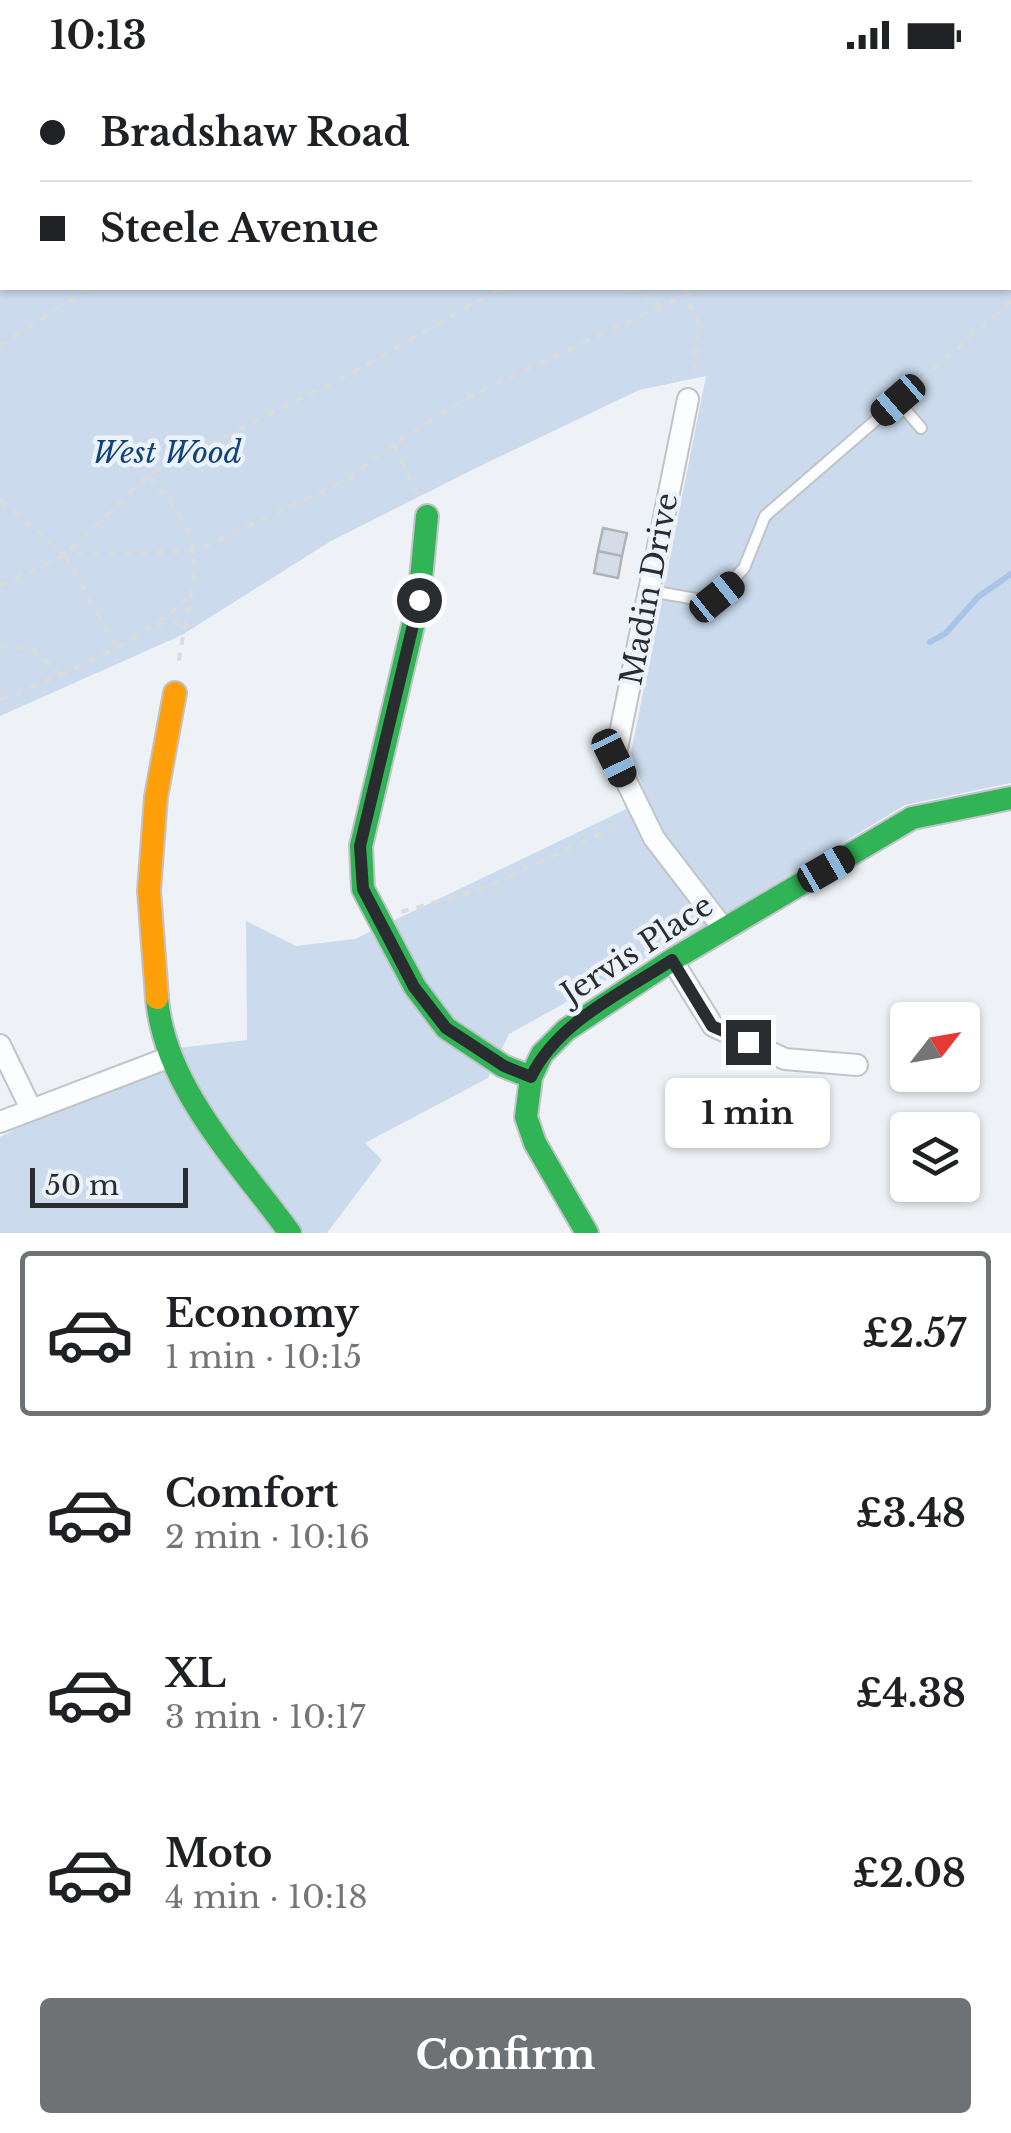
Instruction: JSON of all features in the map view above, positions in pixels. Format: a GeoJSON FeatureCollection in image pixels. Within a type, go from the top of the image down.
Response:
{"type":"FeatureCollection","features":[{"type":"Feature","properties":{"kind":"street","name":"Madin Drive"},"geometry":{"type":"LineString","coordinates":[[688,398],[614,758],[654,838],[722,928]]}},
{"type":"Feature","properties":{"kind":"street"},"geometry":{"type":"LineString","coordinates":[[427,516],[419,600],[360,846],[363,889],[414,987],[446,1028],[504,1066],[531,1077],[526,1117],[534,1144],[587,1233]]}},
{"type":"Feature","properties":{"kind":"street"},"geometry":{"type":"LineString","coordinates":[[175,693],[156,797],[149,891],[160,1019],[170,1057],[210,1125],[290,1233]]}},
{"type":"Feature","properties":{"kind":"street","name":"Jervis Place"},"geometry":{"type":"LineString","coordinates":[[531,1077],[542,1054],[566,1030],[722,928],[912,818],[1011,798]]}},
{"type":"Feature","properties":{"kind":"street"},"geometry":{"type":"LineString","coordinates":[[672,960],[712,1026],[784,1059],[857,1065]]}},
{"type":"Feature","properties":{"kind":"street"},"geometry":{"type":"LineString","coordinates":[[0,1045],[31,1109]]}},
{"type":"Feature","properties":{"kind":"street"},"geometry":{"type":"LineString","coordinates":[[0,1122],[170,1057]]}},
{"type":"Feature","properties":{"kind":"lane"},"geometry":{"type":"LineString","coordinates":[[649,591],[702,600],[717,597],[744,568],[765,516],[898,400],[921,428]]}},
{"type":"Feature","properties":{"kind":"path"},"geometry":{"type":"LineString","coordinates":[[0,346],[85,290]]}},
{"type":"Feature","properties":{"kind":"path"},"geometry":{"type":"LineString","coordinates":[[1,586],[65,555],[148,476],[350,374],[497,290]]}},
{"type":"Feature","properties":{"kind":"path"},"geometry":{"type":"LineString","coordinates":[[631,290],[664,306]]}},
{"type":"Feature","properties":{"kind":"path"},"geometry":{"type":"LineString","coordinates":[[685,290],[700,325],[688,398]]}},
{"type":"Feature","properties":{"kind":"path"},"geometry":{"type":"LineString","coordinates":[[65,555],[196,551],[350,478],[394,444],[478,392],[697,290]]}},
{"type":"Feature","properties":{"kind":"path"},"geometry":{"type":"LineString","coordinates":[[898,400],[1011,302]]}},
{"type":"Feature","properties":{"kind":"path"},"geometry":{"type":"LineString","coordinates":[[394,444],[427,516]]}},
{"type":"Feature","properties":{"kind":"path"},"geometry":{"type":"LineString","coordinates":[[148,476],[177,505],[196,551],[197,576],[188,597],[175,693]]}},
{"type":"Feature","properties":{"kind":"path"},"geometry":{"type":"LineString","coordinates":[[0,500],[65,555],[118,650]]}},
{"type":"Feature","properties":{"kind":"path"},"geometry":{"type":"LineString","coordinates":[[0,700],[118,650],[157,626],[188,597]]}},
{"type":"Feature","properties":{"kind":"path"},"geometry":{"type":"LineString","coordinates":[[157,626],[184,623]]}},
{"type":"Feature","properties":{"kind":"path"},"geometry":{"type":"LineString","coordinates":[[0,646],[32,649],[60,674]]}},
{"type":"Feature","properties":{"kind":"path"},"geometry":{"type":"LineString","coordinates":[[377,919],[484,888],[642,814]]}},
{"type":"Feature","properties":{"kind":"green space","name":"West Wood"},"geometry":{"type":"Polygon","coordinates":[[[0,290],[1011,290],[1011,783],[905,805],[731,911],[509,1034],[488,1078],[365,1143],[382,1160],[327,1233],[0,1233],[0,1137],[177,1048],[247,1040],[246,921],[296,946],[355,939],[647,799],[631,753],[706,376],[639,390],[474,469],[331,541],[182,635],[0,716],[0,290]]]}},
{"type":"Feature","properties":{"kind":"building"},"geometry":{"type":"Polygon","coordinates":[[[603,528],[627,533],[622,556],[598,551],[603,528]]]}},
{"type":"Feature","properties":{"kind":"building"},"geometry":{"type":"Polygon","coordinates":[[[598,551],[622,556],[618,578],[594,573],[598,551]]]}},
{"type":"Feature","properties":{"kind":"waterway"},"geometry":{"type":"LineString","coordinates":[[930,642],[946,633],[978,597],[1011,574]]}},
{"type":"Feature","properties":{"kind":"traffic: fast"},"geometry":{"type":"LineString","coordinates":[[427,516],[419,600],[361,846],[363,889],[415,987],[446,1028],[503,1066],[531,1077]]}},
{"type":"Feature","properties":{"kind":"traffic: fast"},"geometry":{"type":"LineString","coordinates":[[587,1233],[535,1143],[526,1117],[531,1077],[542,1054],[566,1030],[672,960],[912,818],[1011,798]]}},
{"type":"Feature","properties":{"kind":"traffic: fast"},"geometry":{"type":"LineString","coordinates":[[157,998],[163,1031],[189,1093],[290,1233]]}},
{"type":"Feature","properties":{"kind":"traffic: slow"},"geometry":{"type":"LineString","coordinates":[[157,998],[149,891],[156,797],[175,693]]}},
{"type":"Feature","properties":{"kind":"route"},"geometry":{"type":"LineString","coordinates":[[419,600],[360,846],[363,889],[414,987],[446,1028],[504,1066],[531,1077],[542,1054],[566,1030],[672,960],[712,1026],[748,1042]]}}]}
